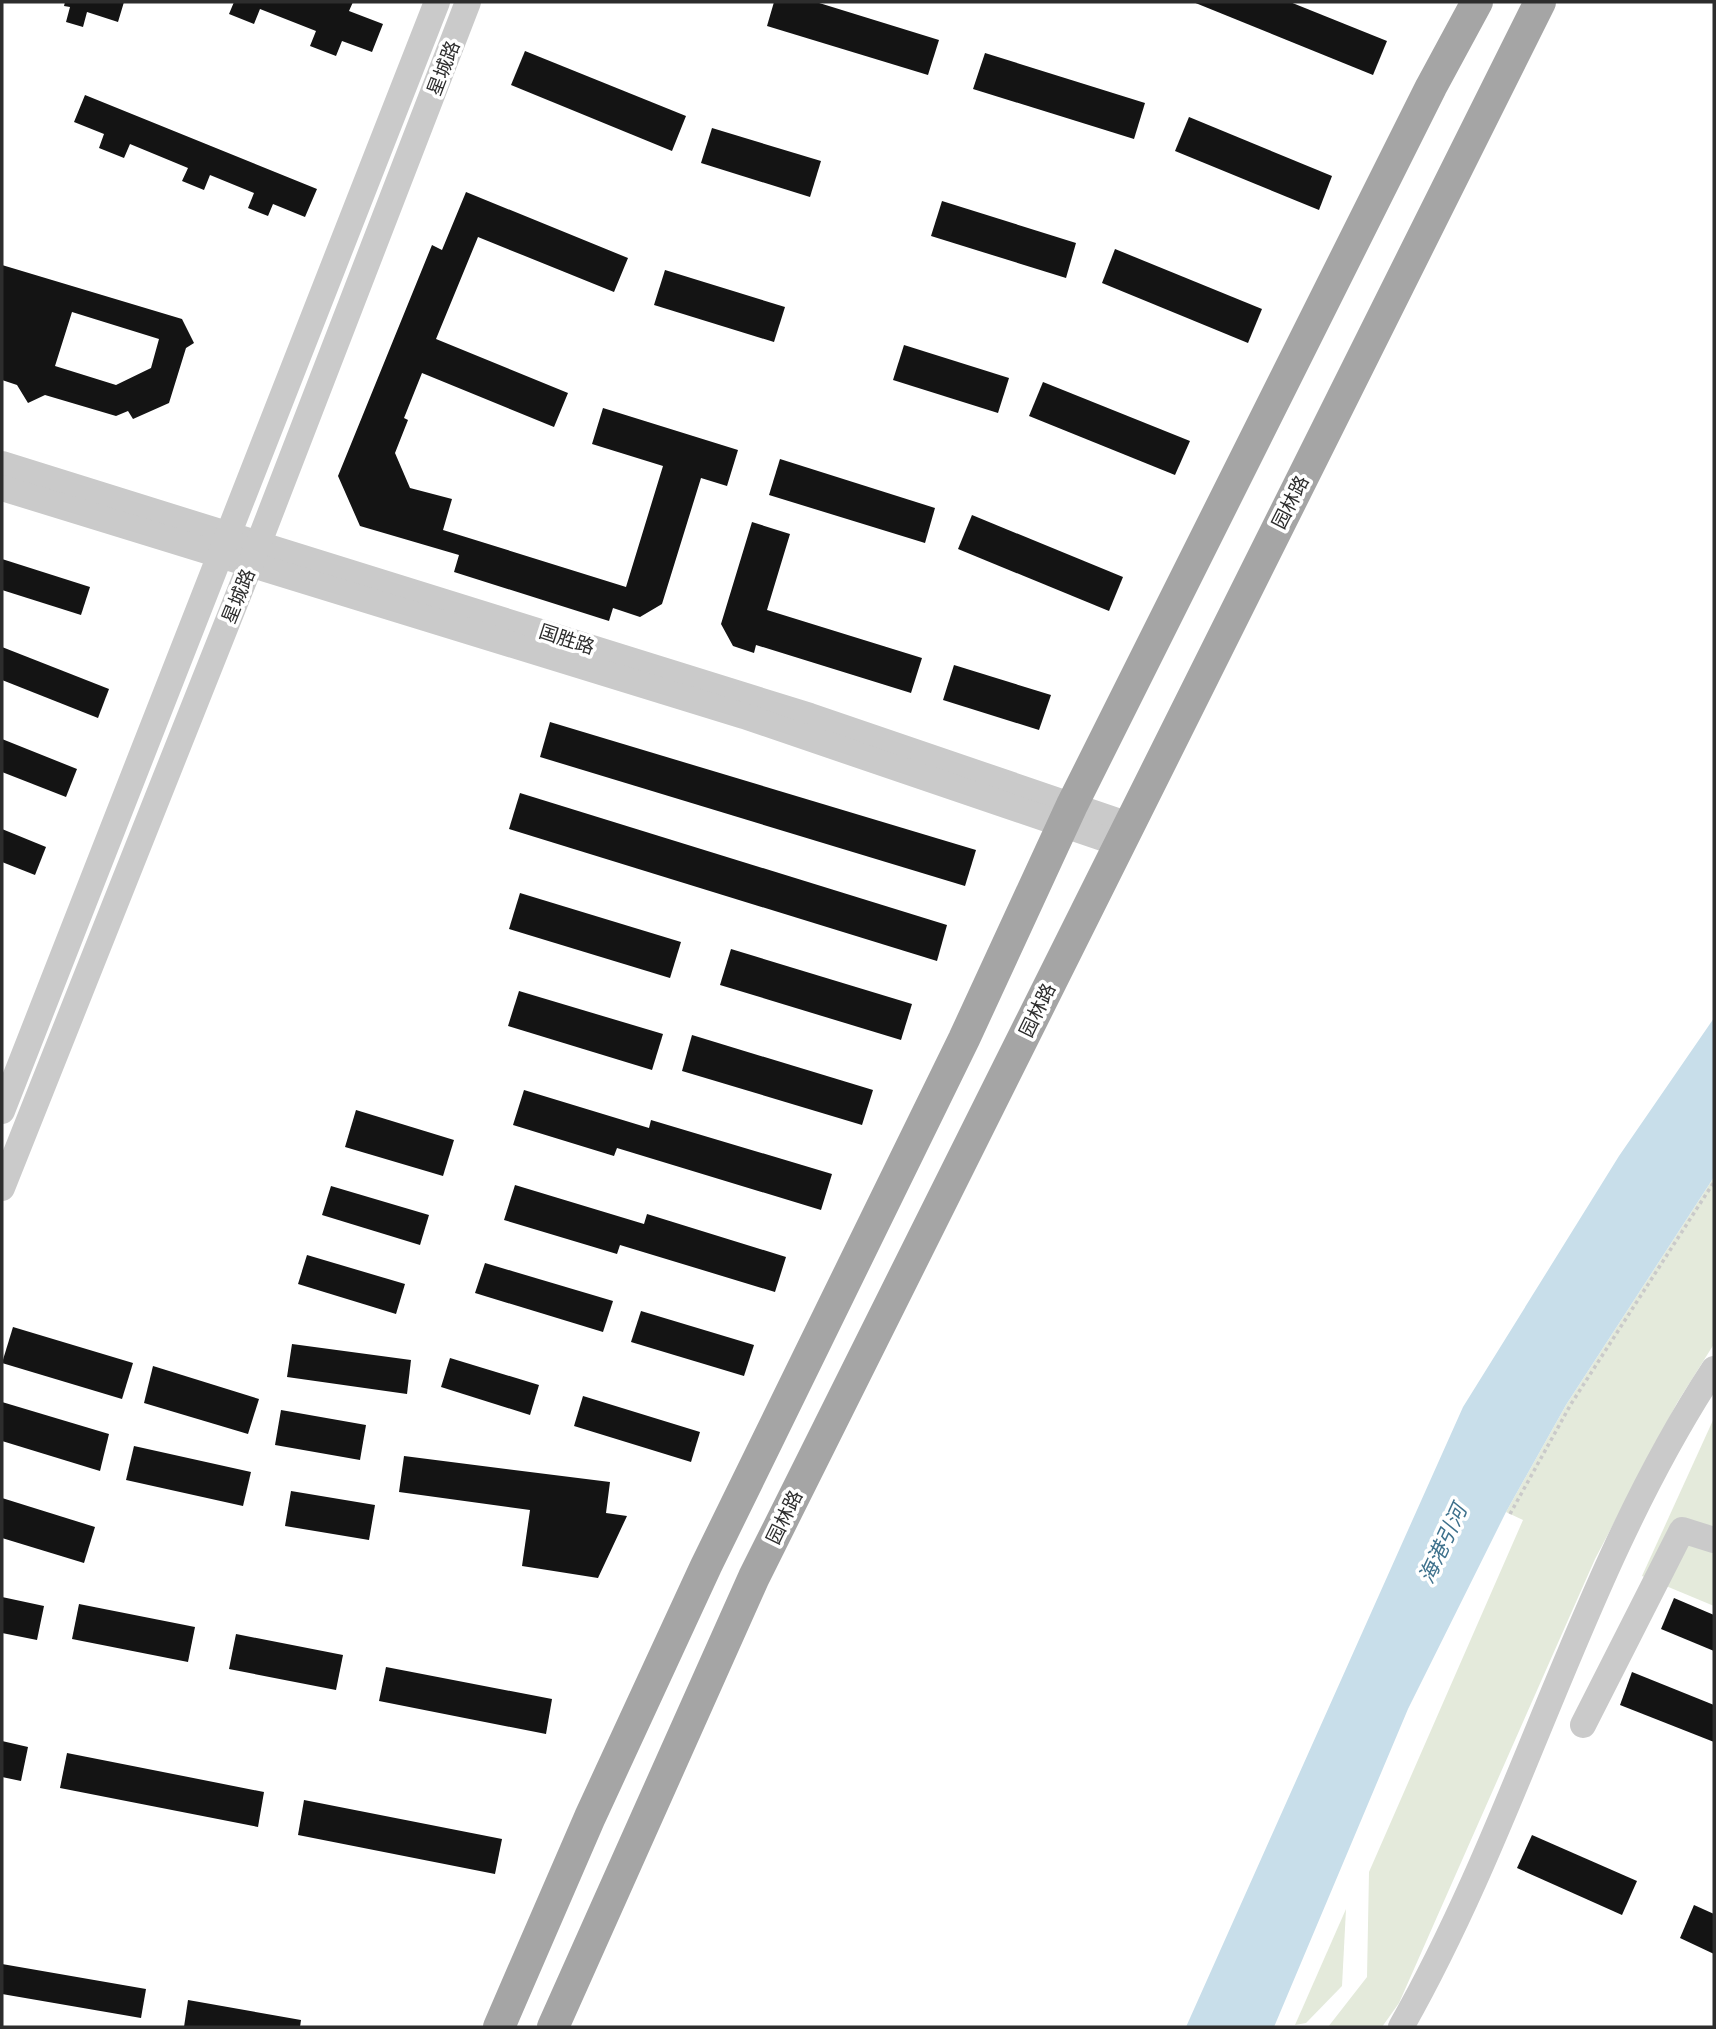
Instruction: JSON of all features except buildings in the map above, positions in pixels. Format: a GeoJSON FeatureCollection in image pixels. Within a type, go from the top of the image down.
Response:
{"type":"FeatureCollection","features":[{"type":"Feature","properties":{"kind":"main road"},"geometry":{"type":"LineString","coordinates":[[499,2027],[590,1817],[706,1566],[964,1039],[1068,814],[1431,87],[1477,2]]}},
{"type":"Feature","properties":{"kind":"main road","name":"园林路"},"geometry":{"type":"LineString","coordinates":[[553,2027],[754,1577],[1540,2]]}},
{"type":"Feature","properties":{"kind":"street","name":"星城路"},"geometry":{"type":"LineString","coordinates":[[2,1111],[227,544],[437,2]]}},
{"type":"Feature","properties":{"kind":"street","name":"星城路"},"geometry":{"type":"LineString","coordinates":[[2,1188],[255,552],[468,2]]}},
{"type":"Feature","properties":{"kind":"street","name":"国胜路"},"geometry":{"type":"LineString","coordinates":[[2,464],[227,544]]}},
{"type":"Feature","properties":{"kind":"street","name":"国胜路"},"geometry":{"type":"LineString","coordinates":[[2,488],[255,552],[744,716],[1068,814],[1124,834]]}},
{"type":"Feature","properties":{"kind":"street"},"geometry":{"type":"LineString","coordinates":[[1401,2027],[1454,1922],[1594,1597],[1681,1420],[1714,1369]]}},
{"type":"Feature","properties":{"kind":"street"},"geometry":{"type":"LineString","coordinates":[[1583,1725],[1682,1530],[1714,1540]]}},
{"type":"Feature","properties":{"kind":"path"},"geometry":{"type":"LineString","coordinates":[[1510,1514],[1570,1404],[1714,1182]]}},
{"type":"Feature","properties":{"kind":"green space"},"geometry":{"type":"Polygon","coordinates":[[[1714,1177],[1714,1344],[1677,1403],[1595,1559],[1399,2003],[1382,2027],[1328,2027],[1367,1977],[1369,1872],[1523,1520],[1506,1512],[1566,1405],[1714,1177]]]}},
{"type":"Feature","properties":{"kind":"green space"},"geometry":{"type":"Polygon","coordinates":[[[1714,1418],[1714,1606],[1642,1576],[1714,1418]]]}},
{"type":"Feature","properties":{"kind":"green space"},"geometry":{"type":"Polygon","coordinates":[[[1346,1909],[1342,1986],[1306,2023],[1295,2025],[1346,1909]]]}},
{"type":"Feature","properties":{"kind":"water","name":"海港引河"},"geometry":{"type":"Polygon","coordinates":[[[1714,1018],[1714,1177],[1566,1405],[1506,1512],[1408,1709],[1274,2027],[1186,2027],[1463,1407],[1619,1156],[1714,1018]]]}}]}
